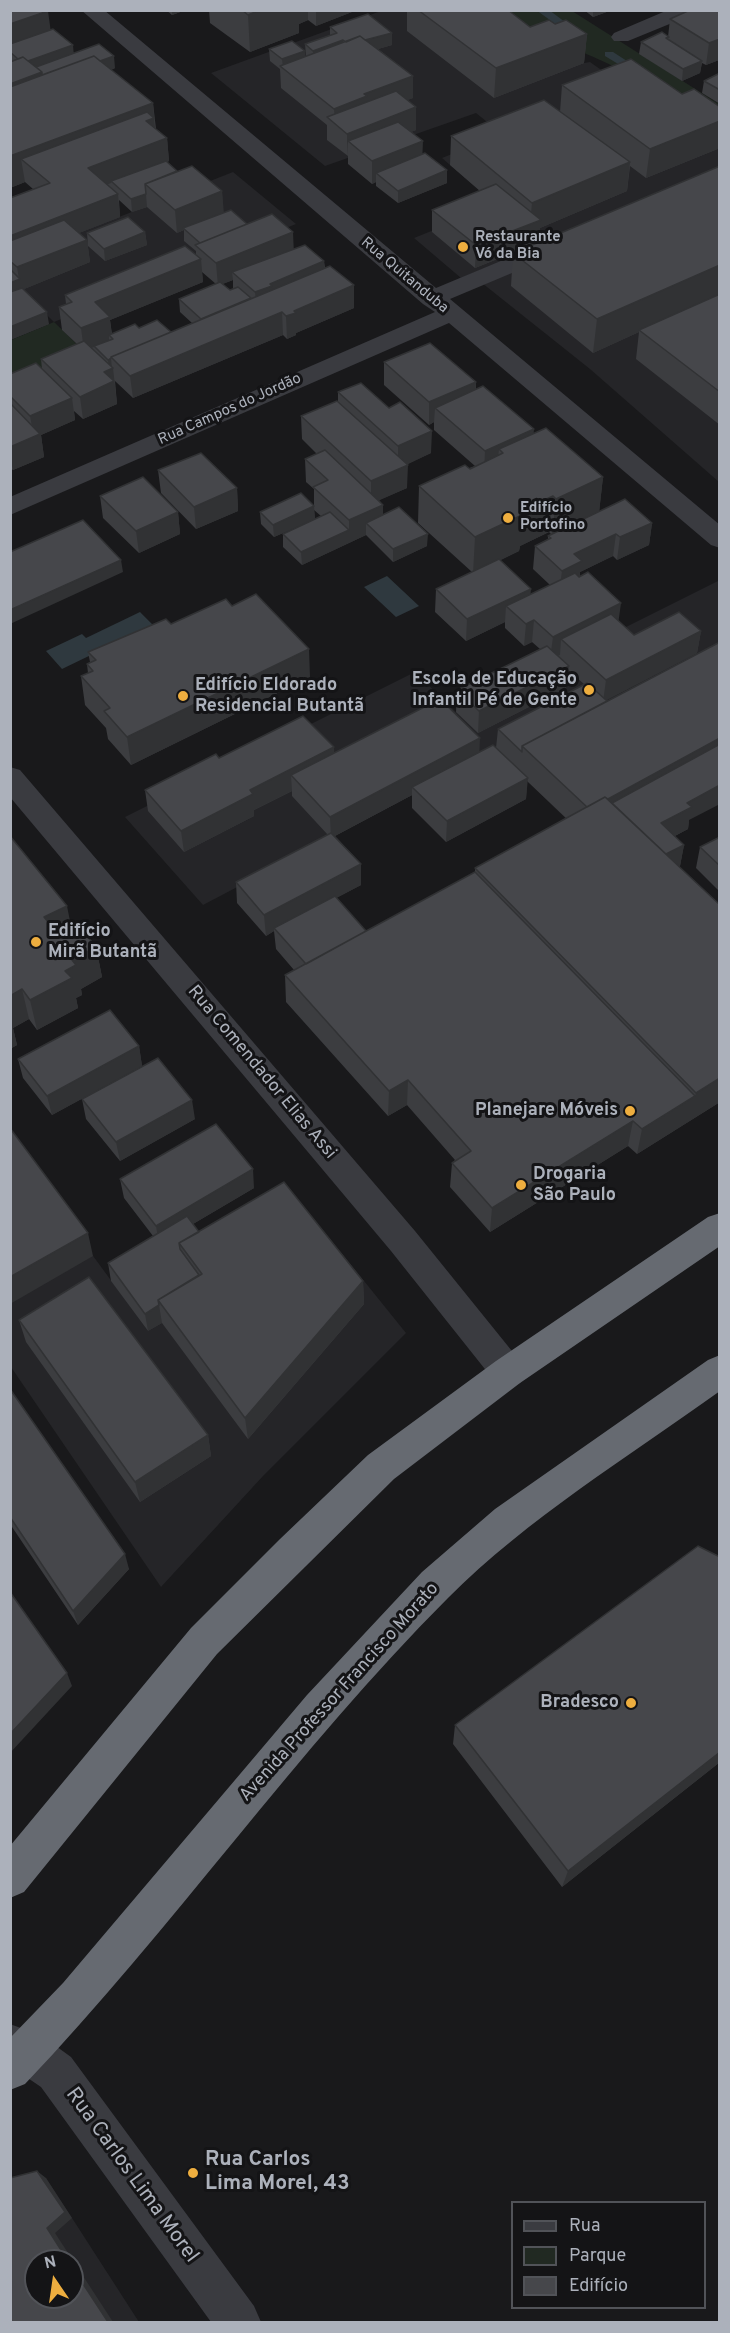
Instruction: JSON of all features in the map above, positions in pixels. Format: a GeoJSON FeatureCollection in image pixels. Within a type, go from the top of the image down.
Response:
{"type":"FeatureCollection","features":[{"type":"Feature","properties":{"kind":"highway"},"geometry":{"type":"LineString","coordinates":[[10,1878],[204,1641],[381,1467],[508,1372],[720,1227]]}},
{"type":"Feature","properties":{"kind":"highway","name":"Avenida Professor Francisco Morato"},"geometry":{"type":"LineString","coordinates":[[16,2055],[78,1998],[321,1709],[435,1586],[508,1521],[720,1371]]}},
{"type":"Feature","properties":{"kind":"street","name":"Rua Quitanduba"},"geometry":{"type":"LineString","coordinates":[[91,10],[720,539]]}},
{"type":"Feature","properties":{"kind":"street"},"geometry":{"type":"LineString","coordinates":[[621,38],[687,10]]}},
{"type":"Feature","properties":{"kind":"street","name":"Rua Campos do Jordão"},"geometry":{"type":"LineString","coordinates":[[10,507],[441,306],[570,240]]}},
{"type":"Feature","properties":{"kind":"street","name":"Rua Comendador Elias Assi"},"geometry":{"type":"LineString","coordinates":[[10,777],[395,1232],[508,1372]]}},
{"type":"Feature","properties":{"kind":"street","name":"Rua Carlos Lima Morel"},"geometry":{"type":"LineString","coordinates":[[16,2055],[56,2072],[238,2322]]}},
{"type":"Feature","properties":{"kind":"shaded area"},"geometry":{"type":"Polygon","coordinates":[[[381,11],[499,11],[584,63],[590,62],[624,86],[719,131],[719,482],[590,369],[482,283],[543,243],[461,278],[414,238],[496,205],[442,158],[502,134],[476,113],[325,166],[211,73],[381,11]]]}},
{"type":"Feature","properties":{"kind":"shaded area"},"geometry":{"type":"Polygon","coordinates":[[[233,172],[296,224],[54,322],[11,280],[10,260],[233,172]]]}},
{"type":"Feature","properties":{"kind":"shaded area"},"geometry":{"type":"Polygon","coordinates":[[[387,576],[419,606],[396,617],[364,587],[387,576]]]}},
{"type":"Feature","properties":{"kind":"shaded area"},"geometry":{"type":"Polygon","coordinates":[[[718,581],[719,789],[585,837],[496,751],[203,905],[125,817],[415,672],[456,712],[718,581]]]}},
{"type":"Feature","properties":{"kind":"shaded area"},"geometry":{"type":"Polygon","coordinates":[[[140,612],[153,625],[62,669],[46,651],[82,634],[86,638],[140,612]]]}},
{"type":"Feature","properties":{"kind":"shaded area"},"geometry":{"type":"Polygon","coordinates":[[[17,1152],[148,1331],[162,1323],[298,1199],[406,1333],[263,1476],[161,1587],[11,1367],[10,1155],[17,1152]]]}},
{"type":"Feature","properties":{"kind":"shaded area"},"geometry":{"type":"Polygon","coordinates":[[[46,2178],[139,2322],[11,2322],[11,2187],[46,2178]]]}},
{"type":"Feature","properties":{"kind":"green space"},"geometry":{"type":"Polygon","coordinates":[[[504,11],[572,11],[719,104],[719,126],[642,81],[530,28],[504,11]]]}},
{"type":"Feature","properties":{"kind":"green space"},"geometry":{"type":"Polygon","coordinates":[[[54,322],[84,351],[11,381],[11,340],[54,322]]]}},
{"type":"Feature","properties":{"kind":"building"},"geometry":{"type":"Polygon","coordinates":[[[10,10],[48,10],[48,11],[10,24],[10,10]]]}},
{"type":"Feature","properties":{"kind":"building"},"geometry":{"type":"Polygon","coordinates":[[[242,10],[260,10],[248,15],[242,10]]]}},
{"type":"Feature","properties":{"kind":"building"},"geometry":{"type":"Polygon","coordinates":[[[418,10],[508,10],[530,27],[549,20],[555,24],[566,20],[587,34],[496,68],[418,10]]]}},
{"type":"Feature","properties":{"kind":"building"},"geometry":{"type":"Polygon","coordinates":[[[690,10],[720,10],[720,39],[709,43],[670,19],[690,10]]]}},
{"type":"Feature","properties":{"kind":"building"},"geometry":{"type":"Polygon","coordinates":[[[368,14],[392,33],[365,40],[360,36],[313,51],[305,44],[337,33],[330,27],[368,14]]]}},
{"type":"Feature","properties":{"kind":"building"},"geometry":{"type":"Polygon","coordinates":[[[53,29],[73,45],[28,61],[23,57],[18,59],[10,52],[10,44],[53,29]]]}},
{"type":"Feature","properties":{"kind":"building"},"geometry":{"type":"Polygon","coordinates":[[[662,32],[669,37],[666,38],[702,61],[683,69],[641,42],[662,32]]]}},
{"type":"Feature","properties":{"kind":"building"},"geometry":{"type":"Polygon","coordinates":[[[360,36],[413,76],[364,94],[367,96],[334,109],[280,66],[360,36]]]}},
{"type":"Feature","properties":{"kind":"building"},"geometry":{"type":"Polygon","coordinates":[[[292,41],[305,51],[282,59],[269,49],[292,41]]]}},
{"type":"Feature","properties":{"kind":"building"},"geometry":{"type":"Polygon","coordinates":[[[99,44],[114,56],[100,61],[94,56],[42,75],[36,67],[99,44]]]}},
{"type":"Feature","properties":{"kind":"building"},"geometry":{"type":"Polygon","coordinates":[[[94,56],[153,103],[10,156],[10,87],[94,56]]]}},
{"type":"Feature","properties":{"kind":"building"},"geometry":{"type":"Polygon","coordinates":[[[23,57],[42,72],[10,84],[10,62],[23,57]]]}},
{"type":"Feature","properties":{"kind":"building"},"geometry":{"type":"Polygon","coordinates":[[[631,59],[682,94],[694,89],[720,107],[720,121],[650,149],[562,85],[631,59]]]}},
{"type":"Feature","properties":{"kind":"building"},"geometry":{"type":"Polygon","coordinates":[[[720,73],[720,90],[704,81],[720,73]]]}},
{"type":"Feature","properties":{"kind":"building"},"geometry":{"type":"Polygon","coordinates":[[[396,91],[416,107],[347,134],[327,117],[396,91]]]}},
{"type":"Feature","properties":{"kind":"building"},"geometry":{"type":"Polygon","coordinates":[[[544,100],[630,162],[532,203],[451,136],[544,100]]]}},
{"type":"Feature","properties":{"kind":"building"},"geometry":{"type":"Polygon","coordinates":[[[147,112],[154,118],[146,121],[167,138],[88,168],[118,194],[10,236],[10,198],[50,183],[21,159],[147,112]]]}},
{"type":"Feature","properties":{"kind":"building"},"geometry":{"type":"Polygon","coordinates":[[[398,122],[423,141],[372,161],[348,141],[398,122]]]}},
{"type":"Feature","properties":{"kind":"building"},"geometry":{"type":"Polygon","coordinates":[[[425,153],[447,170],[398,191],[376,173],[425,153]]]}},
{"type":"Feature","properties":{"kind":"building"},"geometry":{"type":"Polygon","coordinates":[[[166,161],[177,171],[145,184],[146,194],[131,199],[111,181],[166,161]]]}},
{"type":"Feature","properties":{"kind":"building"},"geometry":{"type":"Polygon","coordinates":[[[192,166],[222,191],[175,210],[145,184],[192,166]]]}},
{"type":"Feature","properties":{"kind":"building"},"geometry":{"type":"Polygon","coordinates":[[[720,166],[720,265],[597,319],[513,253],[720,166]]]}},
{"type":"Feature","properties":{"kind":"building"},"geometry":{"type":"Polygon","coordinates":[[[496,184],[541,220],[476,245],[432,210],[496,184]]]}},
{"type":"Feature","properties":{"kind":"building"},"geometry":{"type":"Polygon","coordinates":[[[231,210],[247,224],[200,243],[183,228],[231,210]]]}},
{"type":"Feature","properties":{"kind":"building"},"geometry":{"type":"Polygon","coordinates":[[[272,214],[293,232],[216,263],[195,245],[272,214]]]}},
{"type":"Feature","properties":{"kind":"building"},"geometry":{"type":"Polygon","coordinates":[[[128,217],[145,232],[104,249],[87,233],[128,217]]]}},
{"type":"Feature","properties":{"kind":"building"},"geometry":{"type":"Polygon","coordinates":[[[64,220],[87,240],[17,267],[10,261],[10,241],[64,220]]]}},
{"type":"Feature","properties":{"kind":"building"},"geometry":{"type":"Polygon","coordinates":[[[305,245],[324,261],[270,284],[272,286],[255,292],[232,272],[305,245]]]}},
{"type":"Feature","properties":{"kind":"building"},"geometry":{"type":"Polygon","coordinates":[[[185,246],[201,259],[95,302],[110,317],[81,328],[59,307],[72,302],[65,295],[185,246]]]}},
{"type":"Feature","properties":{"kind":"building"},"geometry":{"type":"Polygon","coordinates":[[[330,266],[354,285],[294,311],[296,313],[286,316],[282,312],[130,376],[111,357],[330,266]]]}},
{"type":"Feature","properties":{"kind":"building"},"geometry":{"type":"Polygon","coordinates":[[[10,269],[20,279],[10,283],[10,269]]]}},
{"type":"Feature","properties":{"kind":"building"},"geometry":{"type":"Polygon","coordinates":[[[220,282],[230,290],[238,287],[251,298],[201,319],[179,299],[220,282]]]}},
{"type":"Feature","properties":{"kind":"building"},"geometry":{"type":"Polygon","coordinates":[[[22,288],[47,312],[10,327],[10,292],[22,288]]]}},
{"type":"Feature","properties":{"kind":"building"},"geometry":{"type":"Polygon","coordinates":[[[720,294],[720,392],[639,330],[720,294]]]}},
{"type":"Feature","properties":{"kind":"building"},"geometry":{"type":"Polygon","coordinates":[[[157,320],[171,332],[108,360],[94,346],[113,339],[109,335],[135,324],[139,328],[157,320]]]}},
{"type":"Feature","properties":{"kind":"building"},"geometry":{"type":"Polygon","coordinates":[[[84,341],[113,368],[104,372],[114,381],[80,397],[41,359],[84,341]]]}},
{"type":"Feature","properties":{"kind":"building"},"geometry":{"type":"Polygon","coordinates":[[[430,343],[476,382],[429,402],[384,362],[430,343]]]}},
{"type":"Feature","properties":{"kind":"building"},"geometry":{"type":"Polygon","coordinates":[[[36,363],[72,398],[30,416],[10,396],[10,374],[36,363]]]}},
{"type":"Feature","properties":{"kind":"building"},"geometry":{"type":"Polygon","coordinates":[[[361,383],[389,408],[400,402],[432,431],[398,446],[338,392],[361,383]]]}},
{"type":"Feature","properties":{"kind":"building"},"geometry":{"type":"Polygon","coordinates":[[[483,386],[534,429],[485,451],[435,408],[483,386]]]}},
{"type":"Feature","properties":{"kind":"building"},"geometry":{"type":"Polygon","coordinates":[[[337,401],[408,465],[371,481],[301,416],[337,401]]]}},
{"type":"Feature","properties":{"kind":"building"},"geometry":{"type":"Polygon","coordinates":[[[10,403],[40,434],[10,447],[10,403]]]}},
{"type":"Feature","properties":{"kind":"building"},"geometry":{"type":"Polygon","coordinates":[[[546,428],[603,477],[556,499],[553,496],[519,512],[522,515],[475,537],[419,486],[465,465],[470,469],[503,453],[499,449],[546,428]]]}},
{"type":"Feature","properties":{"kind":"building"},"geometry":{"type":"Polygon","coordinates":[[[325,450],[383,505],[349,520],[313,487],[328,480],[305,459],[325,450]]]}},
{"type":"Feature","properties":{"kind":"building"},"geometry":{"type":"Polygon","coordinates":[[[201,453],[237,488],[194,507],[158,470],[201,453]]]}},
{"type":"Feature","properties":{"kind":"building"},"geometry":{"type":"Polygon","coordinates":[[[143,477],[178,512],[136,531],[100,496],[143,477]]]}},
{"type":"Feature","properties":{"kind":"building"},"geometry":{"type":"Polygon","coordinates":[[[301,493],[314,506],[273,525],[260,512],[301,493]]]}},
{"type":"Feature","properties":{"kind":"building"},"geometry":{"type":"Polygon","coordinates":[[[625,499],[652,523],[620,537],[616,534],[574,554],[582,561],[562,571],[535,546],[551,538],[548,536],[625,499]]]}},
{"type":"Feature","properties":{"kind":"building"},"geometry":{"type":"Polygon","coordinates":[[[399,507],[428,534],[393,549],[366,523],[399,507]]]}},
{"type":"Feature","properties":{"kind":"building"},"geometry":{"type":"Polygon","coordinates":[[[330,512],[349,530],[301,552],[283,534],[330,512]]]}},
{"type":"Feature","properties":{"kind":"building"},"geometry":{"type":"Polygon","coordinates":[[[83,520],[121,560],[10,610],[10,552],[83,520]]]}},
{"type":"Feature","properties":{"kind":"building"},"geometry":{"type":"Polygon","coordinates":[[[499,559],[531,589],[467,619],[436,589],[499,559]]]}},
{"type":"Feature","properties":{"kind":"building"},"geometry":{"type":"Polygon","coordinates":[[[588,572],[621,603],[553,637],[534,620],[526,624],[506,606],[575,573],[579,577],[588,572]]]}},
{"type":"Feature","properties":{"kind":"building","name":"Edifício Eldorado Residencial Butantã"},"geometry":{"type":"Polygon","coordinates":[[[256,594],[309,649],[127,737],[104,711],[110,708],[81,676],[93,671],[87,664],[96,660],[88,652],[166,619],[171,624],[226,599],[232,606],[256,594]]]}},
{"type":"Feature","properties":{"kind":"building"},"geometry":{"type":"Polygon","coordinates":[[[679,612],[701,631],[606,680],[561,639],[611,614],[634,635],[679,612]]]}},
{"type":"Feature","properties":{"kind":"building"},"geometry":{"type":"Polygon","coordinates":[[[720,642],[720,738],[608,799],[605,797],[587,807],[522,746],[720,642]]]}},
{"type":"Feature","properties":{"kind":"building"},"geometry":{"type":"Polygon","coordinates":[[[547,646],[569,666],[479,711],[457,690],[547,646]]]}},
{"type":"Feature","properties":{"kind":"building"},"geometry":{"type":"Polygon","coordinates":[[[587,683],[607,701],[522,746],[522,752],[498,729],[587,683]]]}},
{"type":"Feature","properties":{"kind":"building"},"geometry":{"type":"Polygon","coordinates":[[[440,699],[480,738],[330,817],[291,775],[440,699]]]}},
{"type":"Feature","properties":{"kind":"building"},"geometry":{"type":"Polygon","coordinates":[[[303,716],[334,747],[250,790],[253,794],[181,831],[145,790],[216,754],[219,758],[303,716]]]}},
{"type":"Feature","properties":{"kind":"building"},"geometry":{"type":"Polygon","coordinates":[[[720,744],[720,785],[687,803],[692,807],[661,823],[684,845],[666,854],[612,803],[720,744]]]}},
{"type":"Feature","properties":{"kind":"building"},"geometry":{"type":"Polygon","coordinates":[[[493,745],[528,778],[447,821],[412,787],[493,745]]]}},
{"type":"Feature","properties":{"kind":"building"},"geometry":{"type":"Polygon","coordinates":[[[605,797],[720,905],[720,1078],[696,1093],[475,868],[605,797]]]}},
{"type":"Feature","properties":{"kind":"building"},"geometry":{"type":"Polygon","coordinates":[[[331,833],[361,864],[264,915],[236,882],[331,833]]]}},
{"type":"Feature","properties":{"kind":"building","name":"Edifício Mirã Butantã"},"geometry":{"type":"Polygon","coordinates":[[[10,836],[67,906],[44,917],[58,934],[77,924],[96,947],[72,960],[76,965],[65,971],[72,978],[30,1000],[22,989],[10,996],[10,836]]]}},
{"type":"Feature","properties":{"kind":"building"},"geometry":{"type":"Polygon","coordinates":[[[720,837],[720,866],[700,847],[720,837]]]}},
{"type":"Feature","properties":{"kind":"building"},"geometry":{"type":"Polygon","coordinates":[[[475,872],[695,1096],[642,1129],[633,1121],[492,1208],[452,1163],[471,1151],[408,1080],[389,1091],[285,975],[475,872]]]}},
{"type":"Feature","properties":{"kind":"building"},"geometry":{"type":"Polygon","coordinates":[[[335,896],[366,931],[306,964],[274,928],[335,896]]]}},
{"type":"Feature","properties":{"kind":"building"},"geometry":{"type":"Polygon","coordinates":[[[110,1010],[139,1046],[47,1096],[18,1059],[110,1010]]]}},
{"type":"Feature","properties":{"kind":"building"},"geometry":{"type":"Polygon","coordinates":[[[158,1058],[192,1100],[116,1142],[82,1099],[158,1058]]]}},
{"type":"Feature","properties":{"kind":"building"},"geometry":{"type":"Polygon","coordinates":[[[216,1124],[253,1169],[156,1226],[120,1179],[216,1124]]]}},
{"type":"Feature","properties":{"kind":"building"},"geometry":{"type":"Polygon","coordinates":[[[10,1128],[88,1233],[10,1277],[10,1128]]]}},
{"type":"Feature","properties":{"kind":"building"},"geometry":{"type":"Polygon","coordinates":[[[284,1182],[363,1281],[245,1418],[158,1300],[202,1274],[179,1243],[284,1182]]]}},
{"type":"Feature","properties":{"kind":"building"},"geometry":{"type":"Polygon","coordinates":[[[187,1216],[199,1232],[179,1243],[180,1249],[199,1275],[158,1300],[159,1305],[145,1314],[108,1263],[187,1216]]]}},
{"type":"Feature","properties":{"kind":"building"},"geometry":{"type":"Polygon","coordinates":[[[89,1277],[208,1435],[135,1482],[19,1320],[89,1277]]]}},
{"type":"Feature","properties":{"kind":"building"},"geometry":{"type":"Polygon","coordinates":[[[10,1389],[125,1554],[73,1611],[10,1517],[10,1389]]]}},
{"type":"Feature","properties":{"kind":"building"},"geometry":{"type":"Polygon","coordinates":[[[698,1546],[720,1557],[720,1752],[568,1871],[455,1725],[698,1546]]]}},
{"type":"Feature","properties":{"kind":"building"},"geometry":{"type":"Polygon","coordinates":[[[10,1592],[67,1673],[10,1734],[10,1592]]]}},
{"type":"Feature","properties":{"kind":"building"},"geometry":{"type":"Polygon","coordinates":[[[37,2171],[65,2212],[47,2228],[60,2249],[24,2249],[24,2309],[84,2309],[84,2285],[108,2322],[10,2322],[10,2178],[37,2171]]]}},
{"type":"Feature","properties":{"kind":"waterway"},"geometry":{"type":"LineString","coordinates":[[541,10],[572,31]]}},
{"type":"Feature","properties":{"kind":"waterway"},"geometry":{"type":"LineString","coordinates":[[609,54],[642,74]]}},
{"type":"Feature","properties":{"kind":"place","name":"Restaurante Vó da Bia"},"geometry":{"type":"Point","coordinates":[463,247]}},
{"type":"Feature","properties":{"kind":"place","name":"Edifício Portofino"},"geometry":{"type":"Point","coordinates":[508,518]}},
{"type":"Feature","properties":{"kind":"place","name":"Escola de Educação Infantil Pé de Gente"},"geometry":{"type":"Point","coordinates":[589,690]}},
{"type":"Feature","properties":{"kind":"place","name":"Edifício Eldorado Residencial Butantã"},"geometry":{"type":"Point","coordinates":[183,696]}},
{"type":"Feature","properties":{"kind":"place","name":"Edifício Mirã Butantã"},"geometry":{"type":"Point","coordinates":[36,942]}},
{"type":"Feature","properties":{"kind":"place","name":"Planejare Móveis"},"geometry":{"type":"Point","coordinates":[630,1111]}},
{"type":"Feature","properties":{"kind":"place","name":"Drogaria São Paulo"},"geometry":{"type":"Point","coordinates":[521,1185]}},
{"type":"Feature","properties":{"kind":"place","name":"Bradesco"},"geometry":{"type":"Point","coordinates":[631,1703]}},
{"type":"Feature","properties":{"kind":"place","name":"Rua Carlos Lima Morel, 43"},"geometry":{"type":"Point","coordinates":[193,2173]}}]}
